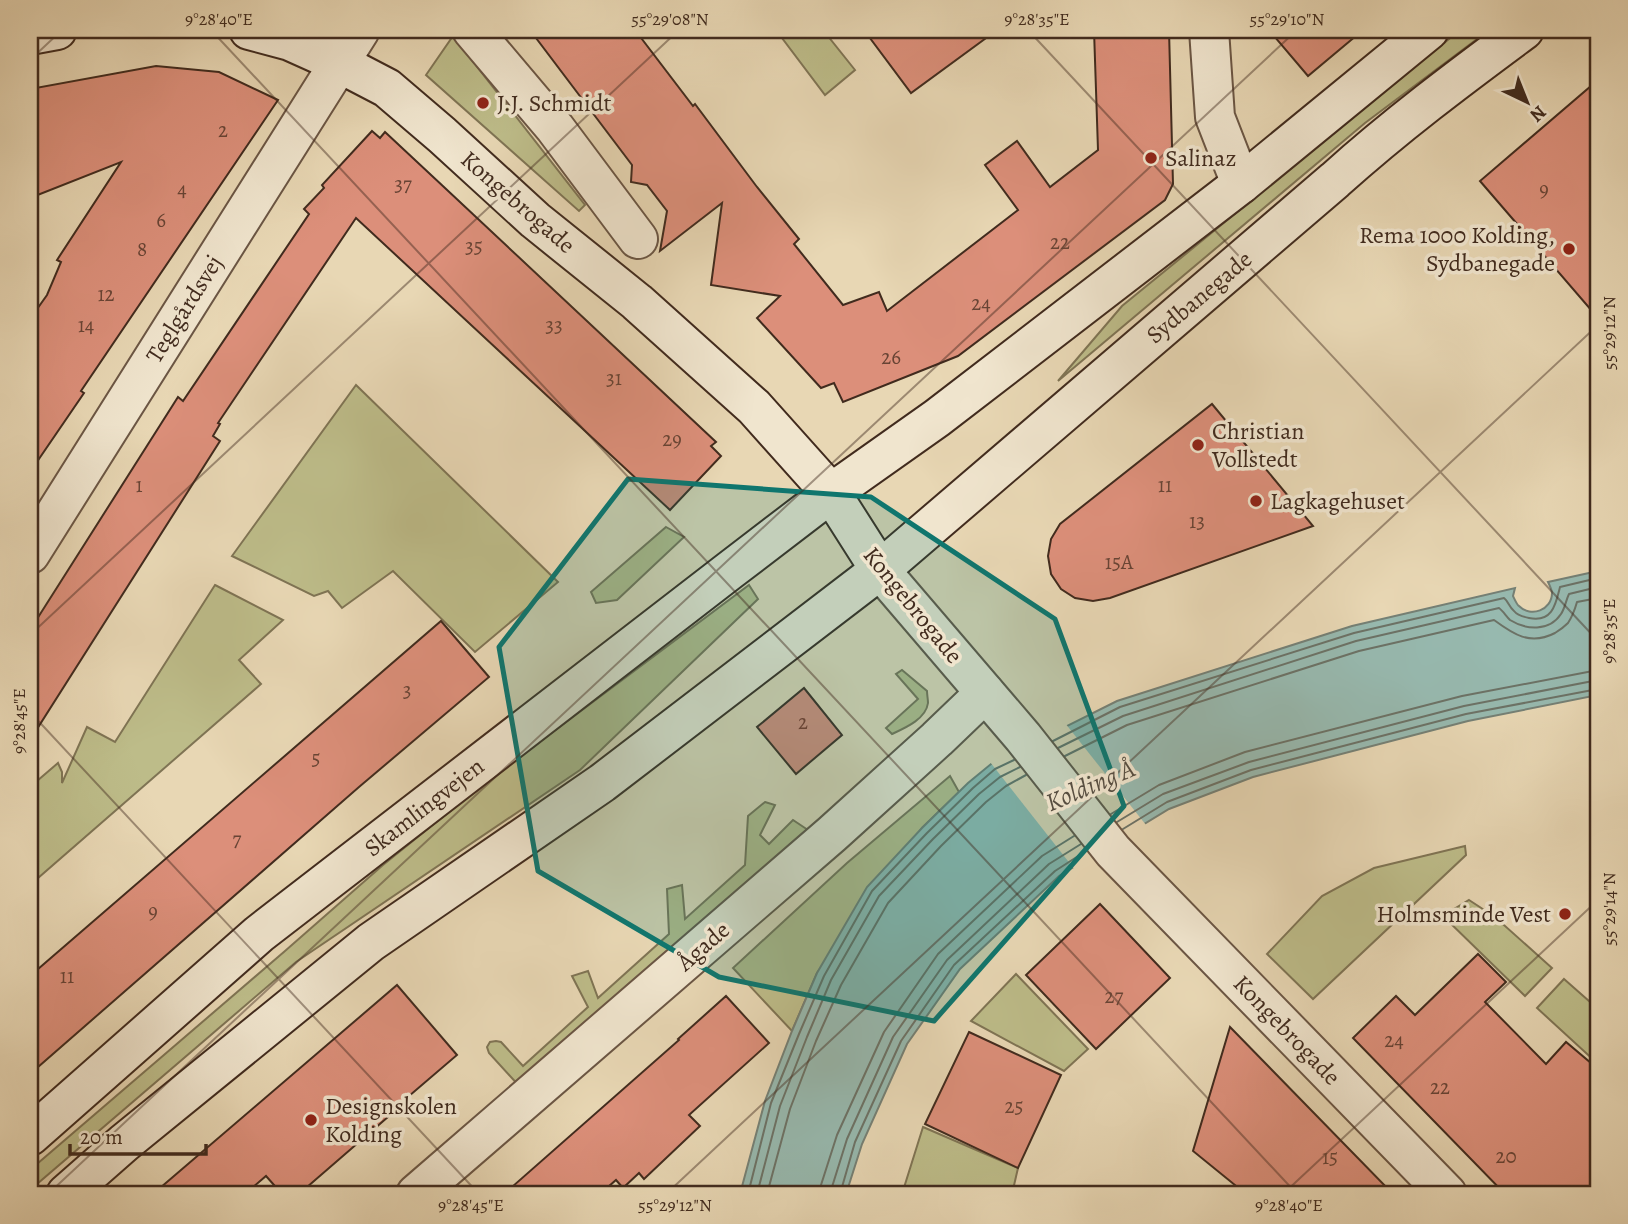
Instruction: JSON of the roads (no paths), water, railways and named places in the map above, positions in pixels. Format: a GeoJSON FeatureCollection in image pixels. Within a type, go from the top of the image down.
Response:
{"type":"FeatureCollection","features":[{"type":"Feature","properties":{"kind":"main road"},"geometry":{"type":"LineString","coordinates":[[30,35],[57,30]]}},
{"type":"Feature","properties":{"kind":"main road","name":"Kongebrogade"},"geometry":{"type":"LineString","coordinates":[[249,30],[290,41],[387,88],[535,220],[637,302],[754,407],[831,493],[880,570],[1023,737],[1113,851],[1447,1194]]}},
{"type":"Feature","properties":{"kind":"main road","name":"Teglgårdsvej"},"geometry":{"type":"LineString","coordinates":[[30,554],[360,30]]}},
{"type":"Feature","properties":{"kind":"main road"},"geometry":{"type":"LineString","coordinates":[[472,30],[555,128],[638,239]]}},
{"type":"Feature","properties":{"kind":"main road"},"geometry":{"type":"LineString","coordinates":[[1209,30],[1215,117],[1241,184]]}},
{"type":"Feature","properties":{"kind":"main road"},"geometry":{"type":"LineString","coordinates":[[831,493],[937,418],[1241,184],[1429,30]]}},
{"type":"Feature","properties":{"kind":"main road","name":"Sydbanegade"},"geometry":{"type":"LineString","coordinates":[[880,570],[1269,238],[1376,143],[1524,30]]}},
{"type":"Feature","properties":{"kind":"main road","name":"Skamlingvejen"},"geometry":{"type":"LineString","coordinates":[[30,1136],[259,934],[831,493]]}},
{"type":"Feature","properties":{"kind":"main road"},"geometry":{"type":"LineString","coordinates":[[66,1194],[124,1143],[371,942],[602,783],[880,570]]}},
{"type":"Feature","properties":{"kind":"main road","name":"Ågade"},"geometry":{"type":"LineString","coordinates":[[416,1194],[832,834],[985,693]]}},
{"type":"Feature","properties":{"kind":"water","name":"Kolding Å"},"geometry":{"type":"Polygon","coordinates":[[[1598,571],[1598,695],[1468,721],[1253,777],[1169,809],[1059,876],[960,969],[907,1044],[862,1144],[846,1194],[740,1194],[765,1101],[792,1031],[817,973],[867,887],[922,828],[991,764],[1117,701],[1352,626],[1515,588],[1513,596],[1518,605],[1524,610],[1535,612],[1549,604],[1552,592],[1548,582],[1598,571]]]}},
{"type":"Feature","properties":{"kind":"place","name":"J.J. Schmidt"},"geometry":{"type":"Point","coordinates":[483,103]}},
{"type":"Feature","properties":{"kind":"place","name":"Salinaz"},"geometry":{"type":"Point","coordinates":[1151,158]}},
{"type":"Feature","properties":{"kind":"place","name":"Rema 1000 Kolding, Sydbanegade"},"geometry":{"type":"Point","coordinates":[1569,249]}},
{"type":"Feature","properties":{"kind":"place","name":"Christian Vollstedt"},"geometry":{"type":"Point","coordinates":[1198,445]}},
{"type":"Feature","properties":{"kind":"place","name":"Lagkagehuset"},"geometry":{"type":"Point","coordinates":[1256,501]}},
{"type":"Feature","properties":{"kind":"place","name":"Holmsminde Vest"},"geometry":{"type":"Point","coordinates":[1565,914]}},
{"type":"Feature","properties":{"kind":"place","name":"Designskolen Kolding"},"geometry":{"type":"Point","coordinates":[311,1120]}}]}
